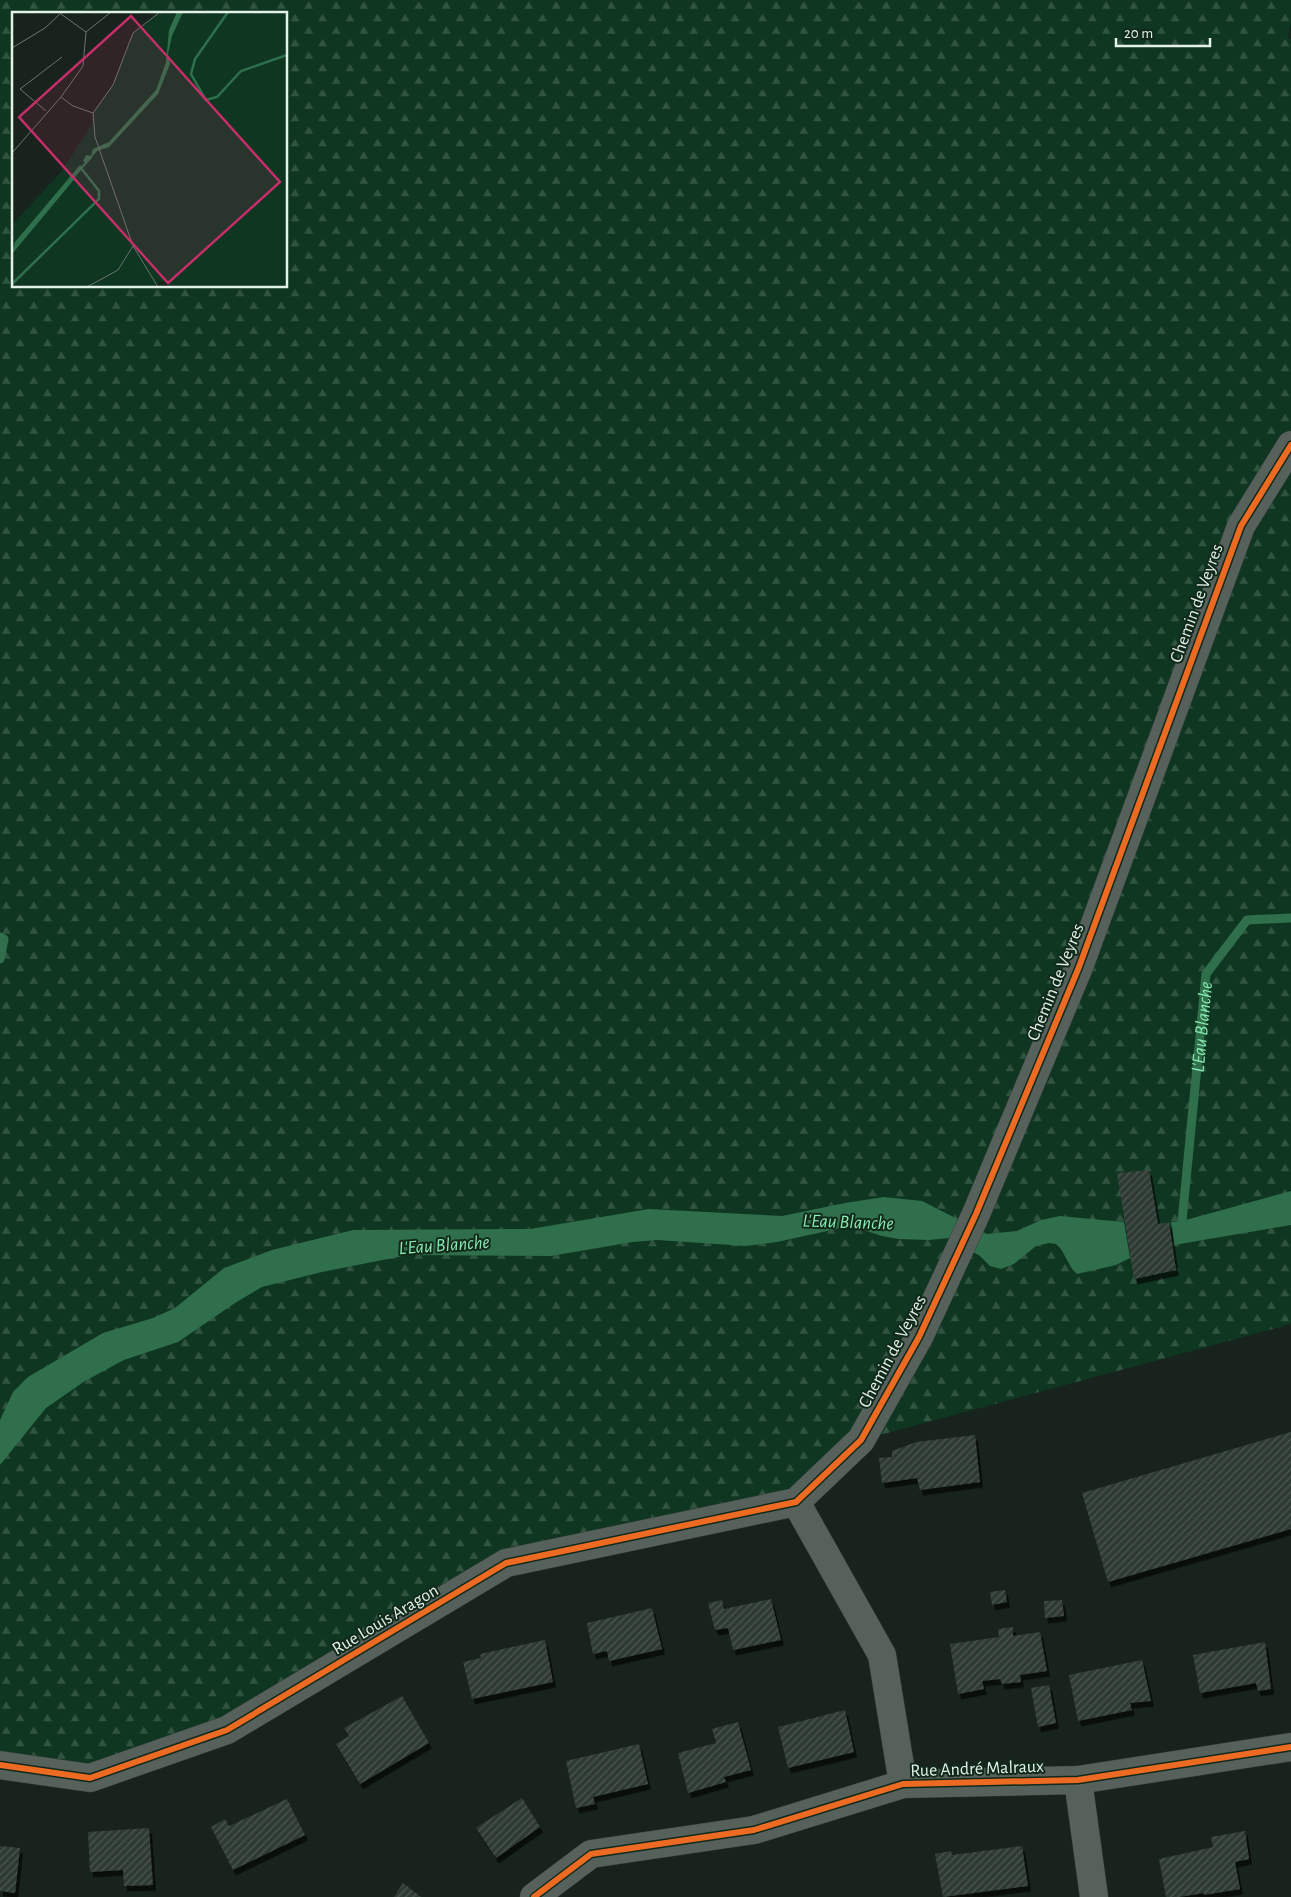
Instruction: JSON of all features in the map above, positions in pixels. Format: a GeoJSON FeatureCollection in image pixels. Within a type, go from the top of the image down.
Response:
{"type":"FeatureCollection","features":[{"type":"Feature","properties":{"kind":"street","name":"Chemin de Veyres"},"geometry":{"type":"LineString","coordinates":[[796,1502],[861,1440],[919,1336],[957,1257],[1079,966],[1241,526],[1291,445]]}},
{"type":"Feature","properties":{"kind":"street","name":"Rue Louis Aragon"},"geometry":{"type":"LineString","coordinates":[[0,1765],[90,1778],[227,1730],[506,1564],[796,1502]]}},
{"type":"Feature","properties":{"kind":"street"},"geometry":{"type":"LineString","coordinates":[[796,1502],[882,1655],[903,1784]]}},
{"type":"Feature","properties":{"kind":"street","name":"Rue André Malraux"},"geometry":{"type":"LineString","coordinates":[[534,1897],[591,1854],[754,1830],[903,1784],[1078,1780],[1291,1747]]}},
{"type":"Feature","properties":{"kind":"street"},"geometry":{"type":"LineString","coordinates":[[1078,1780],[1094,1897]]}},
{"type":"Feature","properties":{"kind":"green space"},"geometry":{"type":"Polygon","coordinates":[[[0,0],[1291,0],[1291,23],[1288,38],[1291,39],[1291,1324],[861,1440],[796,1502],[506,1563],[227,1730],[90,1778],[0,1765],[0,0]]]}},
{"type":"Feature","properties":{"kind":"water"},"geometry":{"type":"Polygon","coordinates":[[[1291,1191],[1291,1225],[1174,1245],[1171,1222],[1182,1221],[1291,1191]]]}},
{"type":"Feature","properties":{"kind":"water"},"geometry":{"type":"Polygon","coordinates":[[[884,1197],[922,1201],[987,1234],[1017,1231],[1041,1220],[1060,1216],[1124,1222],[1130,1258],[1116,1265],[1077,1274],[1072,1269],[1061,1249],[1056,1244],[1049,1243],[1036,1246],[1014,1264],[1001,1269],[990,1266],[980,1256],[949,1238],[929,1240],[898,1239],[854,1227],[746,1246],[657,1240],[633,1242],[551,1256],[408,1255],[322,1272],[262,1287],[178,1342],[124,1360],[85,1381],[46,1408],[0,1465],[0,1420],[13,1392],[28,1377],[103,1333],[153,1318],[175,1308],[224,1268],[272,1250],[353,1230],[530,1229],[649,1209],[782,1216],[884,1197]]]}},
{"type":"Feature","properties":{"kind":"building"},"geometry":{"type":"Polygon","coordinates":[[[1149,1170],[1158,1224],[1169,1222],[1176,1270],[1134,1279],[1117,1173],[1149,1170]]]}},
{"type":"Feature","properties":{"kind":"building"},"geometry":{"type":"Polygon","coordinates":[[[1291,1432],[1291,1529],[1108,1582],[1082,1493],[1291,1432]]]}},
{"type":"Feature","properties":{"kind":"building"},"geometry":{"type":"Polygon","coordinates":[[[975,1435],[980,1482],[920,1490],[917,1478],[882,1483],[879,1458],[892,1457],[892,1451],[916,1442],[975,1435]]]}},
{"type":"Feature","properties":{"kind":"building"},"geometry":{"type":"Polygon","coordinates":[[[1005,1590],[1007,1602],[992,1605],[990,1592],[1005,1590]]]}},
{"type":"Feature","properties":{"kind":"building"},"geometry":{"type":"Polygon","coordinates":[[[771,1599],[781,1640],[733,1650],[728,1628],[715,1630],[708,1603],[722,1600],[724,1609],[771,1599]]]}},
{"type":"Feature","properties":{"kind":"building"},"geometry":{"type":"Polygon","coordinates":[[[1062,1600],[1064,1616],[1045,1618],[1044,1601],[1062,1600]]]}},
{"type":"Feature","properties":{"kind":"building"},"geometry":{"type":"Polygon","coordinates":[[[652,1608],[662,1649],[609,1661],[607,1651],[593,1654],[587,1623],[652,1608]]]}},
{"type":"Feature","properties":{"kind":"building"},"geometry":{"type":"Polygon","coordinates":[[[1013,1627],[1013,1636],[1040,1632],[1047,1671],[1020,1675],[1021,1682],[1002,1684],[1000,1679],[982,1681],[984,1689],[958,1694],[950,1644],[999,1637],[998,1629],[1013,1627]]]}},
{"type":"Feature","properties":{"kind":"building"},"geometry":{"type":"Polygon","coordinates":[[[545,1640],[553,1682],[472,1699],[463,1662],[481,1658],[480,1654],[545,1640]]]}},
{"type":"Feature","properties":{"kind":"building"},"geometry":{"type":"Polygon","coordinates":[[[1265,1642],[1271,1689],[1258,1691],[1256,1683],[1200,1693],[1193,1655],[1265,1642]]]}},
{"type":"Feature","properties":{"kind":"building"},"geometry":{"type":"Polygon","coordinates":[[[1142,1660],[1151,1701],[1130,1703],[1132,1710],[1078,1721],[1069,1675],[1142,1660]]]}},
{"type":"Feature","properties":{"kind":"building"},"geometry":{"type":"Polygon","coordinates":[[[1049,1685],[1056,1723],[1038,1727],[1031,1688],[1049,1685]]]}},
{"type":"Feature","properties":{"kind":"building"},"geometry":{"type":"Polygon","coordinates":[[[402,1696],[429,1743],[360,1784],[336,1744],[349,1736],[344,1728],[402,1696]]]}},
{"type":"Feature","properties":{"kind":"building"},"geometry":{"type":"Polygon","coordinates":[[[845,1710],[854,1752],[788,1768],[778,1727],[845,1710]]]}},
{"type":"Feature","properties":{"kind":"building"},"geometry":{"type":"Polygon","coordinates":[[[738,1722],[751,1770],[724,1777],[726,1782],[688,1793],[678,1753],[716,1743],[712,1729],[738,1722]]]}},
{"type":"Feature","properties":{"kind":"building"},"geometry":{"type":"Polygon","coordinates":[[[639,1744],[648,1784],[593,1797],[595,1804],[576,1808],[566,1761],[639,1744]]]}},
{"type":"Feature","properties":{"kind":"building"},"geometry":{"type":"Polygon","coordinates":[[[522,1798],[540,1827],[496,1858],[476,1828],[522,1798]]]}},
{"type":"Feature","properties":{"kind":"building"},"geometry":{"type":"Polygon","coordinates":[[[287,1799],[305,1835],[233,1870],[211,1827],[225,1819],[229,1826],[287,1799]]]}},
{"type":"Feature","properties":{"kind":"building"},"geometry":{"type":"Polygon","coordinates":[[[149,1828],[153,1885],[124,1886],[123,1870],[90,1872],[88,1832],[149,1828]]]}},
{"type":"Feature","properties":{"kind":"building"},"geometry":{"type":"Polygon","coordinates":[[[1245,1831],[1249,1859],[1235,1862],[1240,1889],[1204,1895],[1204,1893],[1166,1897],[1159,1859],[1213,1847],[1211,1837],[1245,1831]]]}},
{"type":"Feature","properties":{"kind":"building"},"geometry":{"type":"Polygon","coordinates":[[[0,1846],[20,1848],[15,1893],[0,1891],[0,1846]]]}},
{"type":"Feature","properties":{"kind":"building"},"geometry":{"type":"Polygon","coordinates":[[[1022,1846],[1028,1886],[943,1897],[935,1854],[951,1851],[952,1855],[1022,1846]]]}},
{"type":"Feature","properties":{"kind":"building"},"geometry":{"type":"Polygon","coordinates":[[[403,1883],[421,1897],[394,1897],[403,1883]]]}},
{"type":"Feature","properties":{"kind":"waterway","name":"L'Eau Blanche"},"geometry":{"type":"LineString","coordinates":[[1182,1221],[1206,974],[1247,920],[1291,918]]}},
{"type":"Feature","properties":{"kind":"waterway","name":"L'Eau Blanche"},"geometry":{"type":"LineString","coordinates":[[0,937],[4,939],[0,959]]}},
{"type":"Feature","properties":{"kind":"cycle path"},"geometry":{"type":"LineString","coordinates":[[0,1765],[90,1778],[227,1730],[506,1563],[796,1502],[861,1440],[919,1337],[976,1214],[1079,967],[1241,526],[1291,445]]}},
{"type":"Feature","properties":{"kind":"cycle path"},"geometry":{"type":"LineString","coordinates":[[534,1897],[591,1854],[754,1830],[903,1784],[1078,1780],[1291,1747]]}}]}
